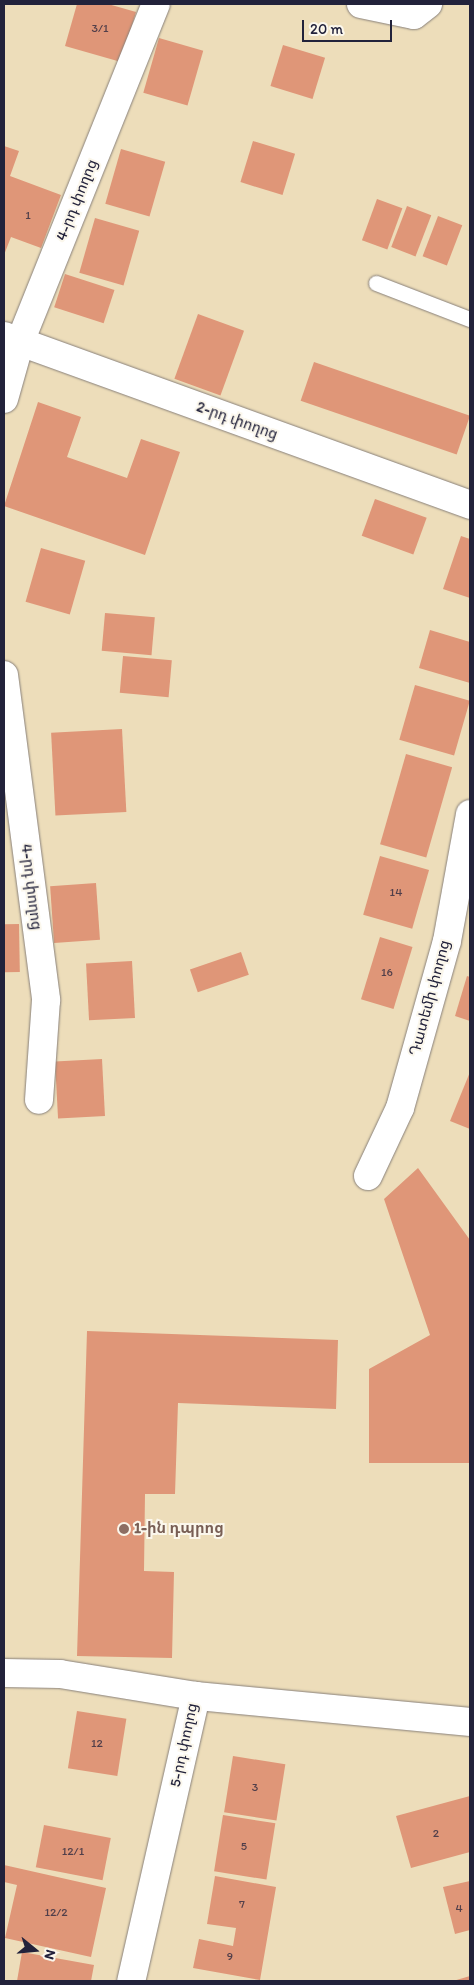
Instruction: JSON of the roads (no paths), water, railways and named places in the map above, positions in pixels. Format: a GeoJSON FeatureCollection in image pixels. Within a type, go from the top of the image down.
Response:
{"type":"FeatureCollection","features":[{"type":"Feature","properties":{"kind":"street","name":"4-րդ փողոց"},"geometry":{"type":"LineString","coordinates":[[4,399],[12,339],[156,4]]}},
{"type":"Feature","properties":{"kind":"street"},"geometry":{"type":"LineString","coordinates":[[362,4],[414,15],[428,4]]}},
{"type":"Feature","properties":{"kind":"street","name":"2-րդ փողոց"},"geometry":{"type":"LineString","coordinates":[[12,339],[470,505]]}},
{"type":"Feature","properties":{"kind":"street","name":"4-րդ փողոց"},"geometry":{"type":"LineString","coordinates":[[4,675],[46,1000],[40,1100]]}},
{"type":"Feature","properties":{"kind":"street","name":"Դատեմի փողոց"},"geometry":{"type":"LineString","coordinates":[[368,1176],[402,1099],[447,941],[470,814]]}},
{"type":"Feature","properties":{"kind":"street","name":"5-րդ փողոց"},"geometry":{"type":"LineString","coordinates":[[4,1673],[60,1674],[196,1696],[130,1981]]}},
{"type":"Feature","properties":{"kind":"street"},"geometry":{"type":"LineString","coordinates":[[196,1696],[470,1722]]}},
{"type":"Feature","properties":{"kind":"lane"},"geometry":{"type":"LineString","coordinates":[[376,283],[470,318]]}},
{"type":"Feature","properties":{"kind":"place","name":"1-ին դպրոց"},"geometry":{"type":"Point","coordinates":[124,1529]}}]}
